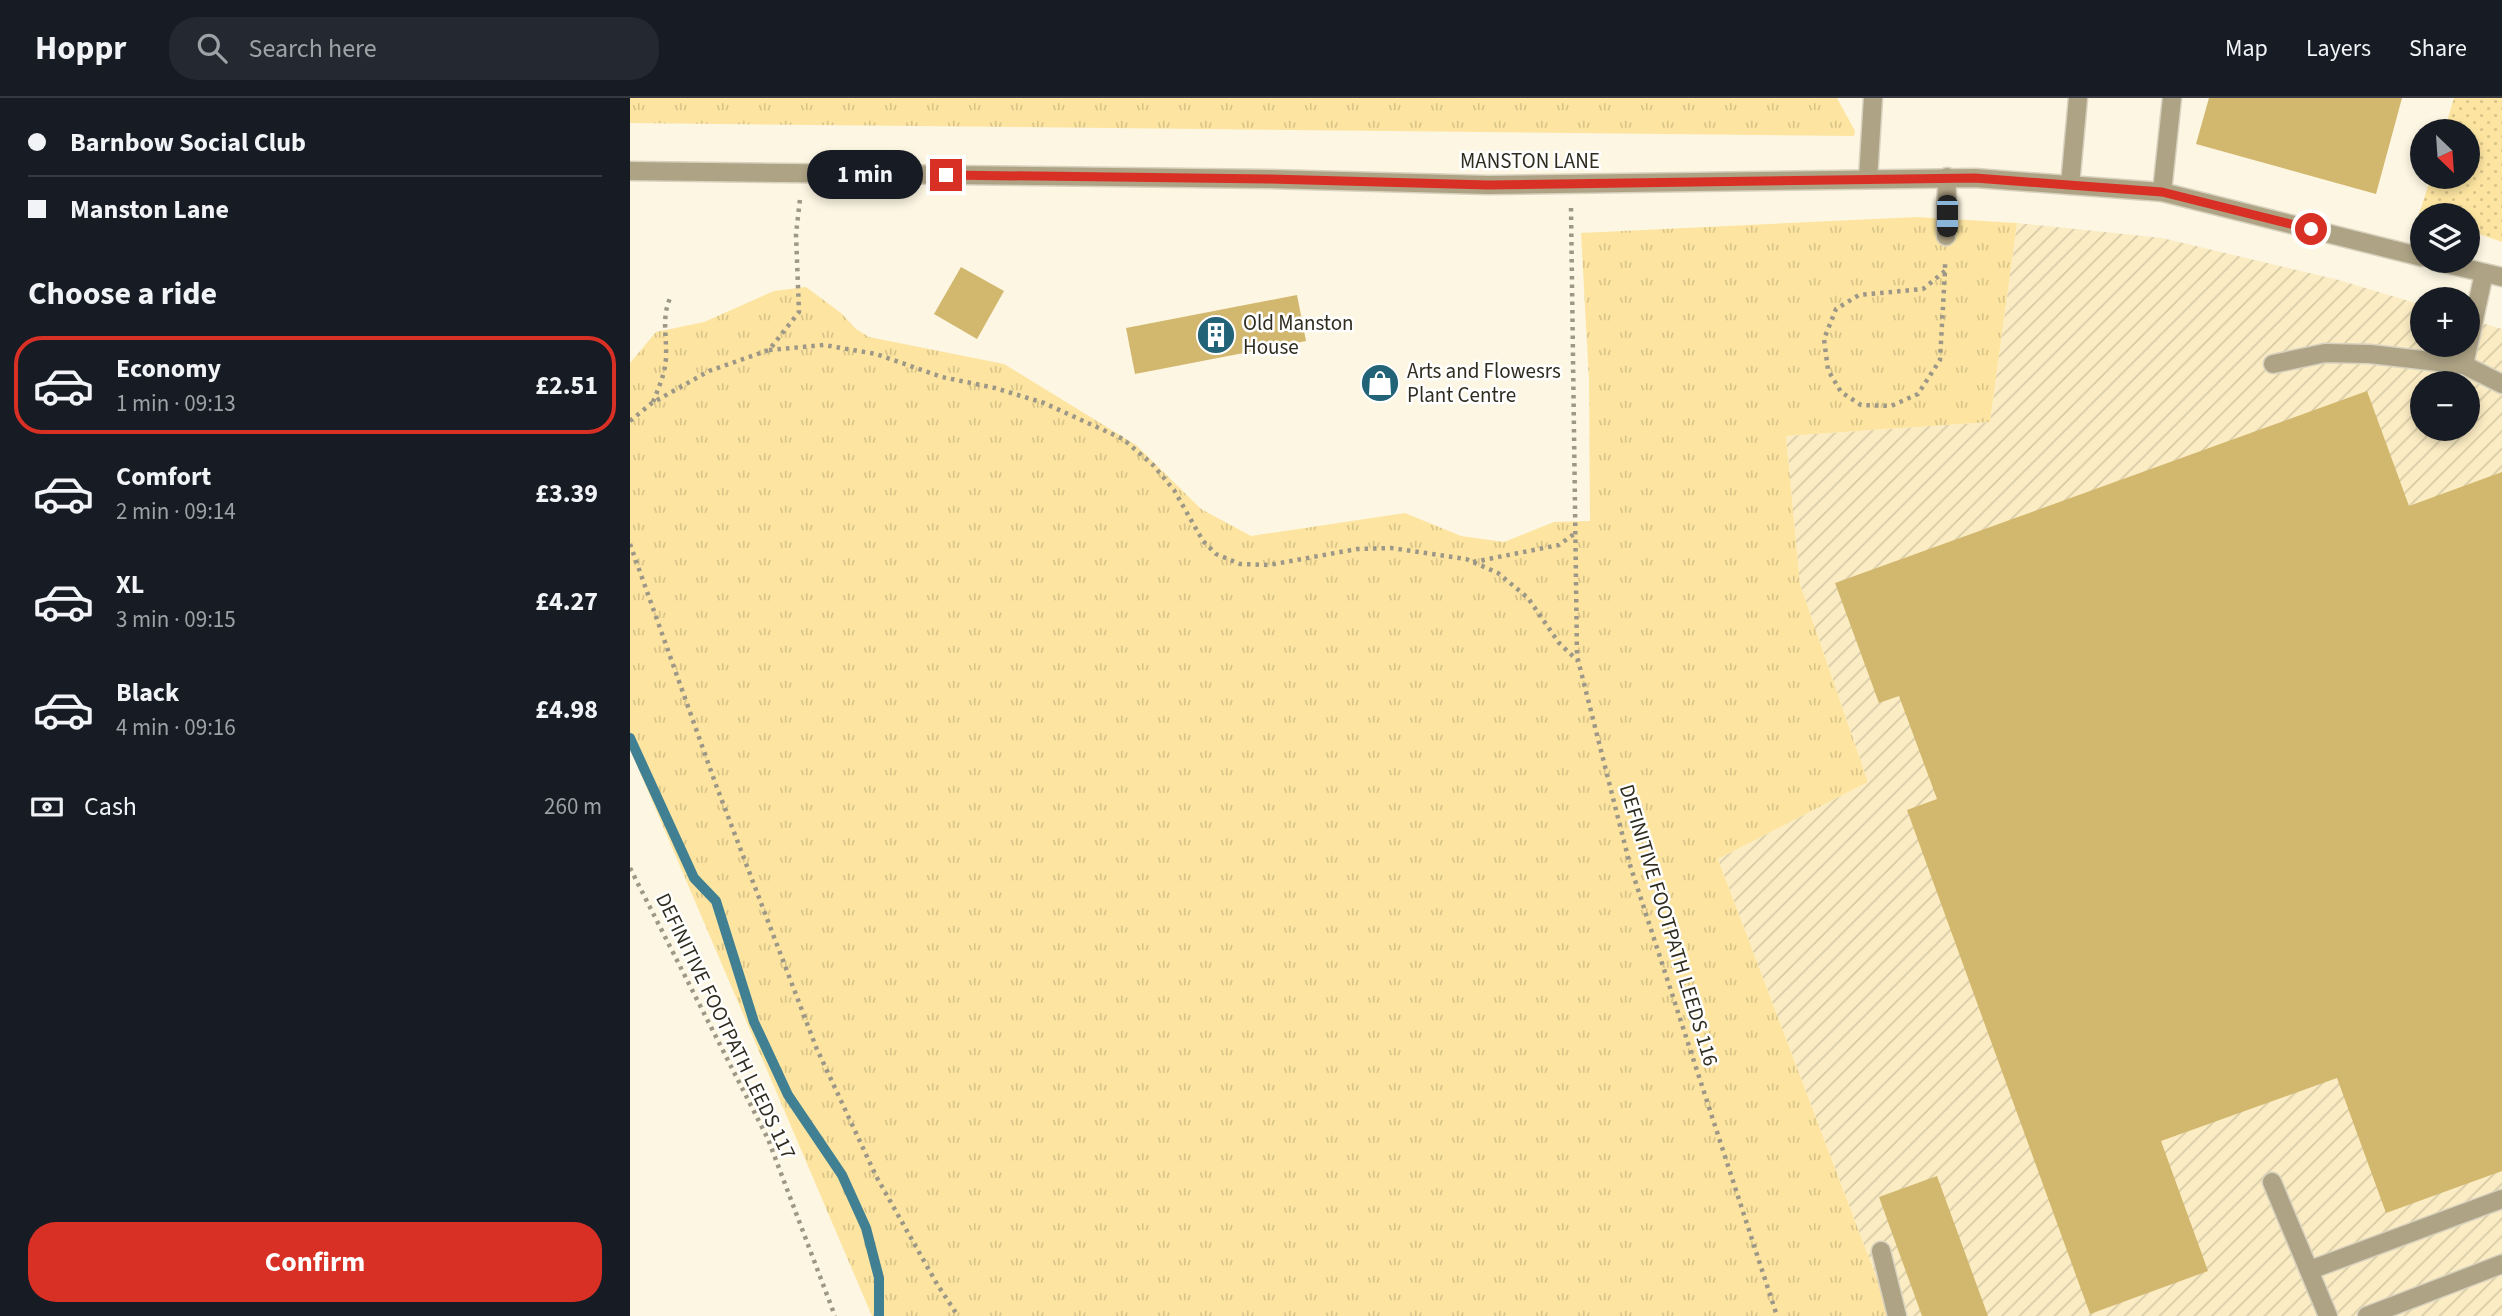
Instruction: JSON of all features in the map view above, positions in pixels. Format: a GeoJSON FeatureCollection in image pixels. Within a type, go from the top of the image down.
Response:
{"type":"FeatureCollection","features":[{"type":"Feature","properties":{"kind":"street"},"geometry":{"type":"LineString","coordinates":[[1868,178],[1873,98]]}},
{"type":"Feature","properties":{"kind":"street"},"geometry":{"type":"LineString","coordinates":[[2070,184],[2078,98]]}},
{"type":"Feature","properties":{"kind":"street"},"geometry":{"type":"LineString","coordinates":[[2162,192],[2172,98]]}},
{"type":"Feature","properties":{"kind":"street","name":"MANSTON LANE"},"geometry":{"type":"LineString","coordinates":[[630,172],[1570,185],[1947,177],[2162,192],[2410,254]]}},
{"type":"Feature","properties":{"kind":"street"},"geometry":{"type":"LineString","coordinates":[[1947,177],[1947,236]]}},
{"type":"Feature","properties":{"kind":"street"},"geometry":{"type":"LineString","coordinates":[[2480,272],[2502,277]]}},
{"type":"Feature","properties":{"kind":"street"},"geometry":{"type":"LineString","coordinates":[[2464,365],[2484,273]]}},
{"type":"Feature","properties":{"kind":"street"},"geometry":{"type":"LineString","coordinates":[[2273,364],[2325,353],[2370,354],[2464,365],[2502,384]]}},
{"type":"Feature","properties":{"kind":"street"},"geometry":{"type":"LineString","coordinates":[[2272,1182],[2328,1316]]}},
{"type":"Feature","properties":{"kind":"street"},"geometry":{"type":"LineString","coordinates":[[2310,1270],[2502,1199]]}},
{"type":"Feature","properties":{"kind":"street"},"geometry":{"type":"LineString","coordinates":[[1881,1251],[1897,1316]]}},
{"type":"Feature","properties":{"kind":"street"},"geometry":{"type":"LineString","coordinates":[[2367,1316],[2502,1264]]}},
{"type":"Feature","properties":{"kind":"path"},"geometry":{"type":"LineString","coordinates":[[769,350],[799,312],[796,234],[801,174]]}},
{"type":"Feature","properties":{"kind":"path","name":"DEFINITIVE FOOTPATH LEEDS 116"},"geometry":{"type":"LineString","coordinates":[[1570,185],[1578,661],[1630,864],[1777,1316]]}},
{"type":"Feature","properties":{"kind":"path"},"geometry":{"type":"LineString","coordinates":[[1945,271],[1923,289],[1859,295],[1836,309],[1824,338],[1828,370],[1841,392],[1861,405],[1891,406],[1918,394],[1940,360],[1947,236]]}},
{"type":"Feature","properties":{"kind":"path"},"geometry":{"type":"LineString","coordinates":[[652,403],[663,379],[666,356],[665,309],[671,296]]}},
{"type":"Feature","properties":{"kind":"path"},"geometry":{"type":"LineString","coordinates":[[630,421],[652,403],[709,371],[769,350],[824,345],[876,354],[942,377],[995,388],[1045,404],[1123,439],[1153,465],[1174,490],[1203,541],[1216,554],[1240,564],[1269,565],[1357,549],[1391,548],[1472,562],[1499,573],[1528,598],[1559,643],[1578,661]]}},
{"type":"Feature","properties":{"kind":"path"},"geometry":{"type":"LineString","coordinates":[[1472,562],[1559,545],[1575,533]]}},
{"type":"Feature","properties":{"kind":"path"},"geometry":{"type":"LineString","coordinates":[[630,544],[716,785],[816,1047],[876,1176],[958,1316]]}},
{"type":"Feature","properties":{"kind":"path","name":"DEFINITIVE FOOTPATH LEEDS 117"},"geometry":{"type":"LineString","coordinates":[[630,868],[768,1139],[835,1316]]}},
{"type":"Feature","properties":{"kind":"shaded area"},"geometry":{"type":"Polygon","coordinates":[[[2017,223],[2162,238],[2339,280],[2410,301],[2410,357],[2480,357],[2480,323],[2502,329],[2502,1316],[1891,1316],[1718,859],[1868,782],[1800,584],[1786,436],[1990,422],[2017,223]]]}},
{"type":"Feature","properties":{"kind":"green space"},"geometry":{"type":"Polygon","coordinates":[[[630,98],[1837,98],[1855,131],[1854,136],[630,123],[630,98]]]}},
{"type":"Feature","properties":{"kind":"green space"},"geometry":{"type":"Polygon","coordinates":[[[2454,98],[2502,98],[2502,242],[2480,234],[2480,203],[2423,203],[2427,189],[2480,189],[2480,119],[2448,119],[2454,98]]]}},
{"type":"Feature","properties":{"kind":"green space"},"geometry":{"type":"Polygon","coordinates":[[[1917,217],[2017,223],[1990,422],[1786,436],[1800,584],[1868,782],[1718,859],[1891,1316],[872,1316],[630,749],[630,363],[656,332],[704,322],[774,291],[806,287],[869,337],[1004,364],[1136,445],[1201,509],[1251,536],[1405,513],[1461,536],[1504,542],[1554,522],[1590,521],[1589,380],[1581,233],[1917,217]]]}},
{"type":"Feature","properties":{"kind":"building"},"geometry":{"type":"Polygon","coordinates":[[[2209,98],[2402,98],[2376,194],[2196,144],[2209,98]]]}},
{"type":"Feature","properties":{"kind":"building"},"geometry":{"type":"Polygon","coordinates":[[[961,267],[1004,291],[977,339],[934,314],[961,267]]]}},
{"type":"Feature","properties":{"kind":"building","name":"Old Manston House"},"geometry":{"type":"Polygon","coordinates":[[[1297,295],[1306,341],[1135,374],[1126,328],[1297,295]]]}},
{"type":"Feature","properties":{"kind":"building"},"geometry":{"type":"Polygon","coordinates":[[[2367,391],[2409,506],[2502,472],[2502,1171],[2386,1213],[2337,1078],[2161,1141],[2208,1271],[2090,1314],[1907,810],[1937,799],[1899,696],[1879,703],[1835,583],[2367,391]]]}},
{"type":"Feature","properties":{"kind":"building"},"geometry":{"type":"Polygon","coordinates":[[[1937,1176],[1988,1316],[1922,1316],[1879,1197],[1937,1176]]]}},
{"type":"Feature","properties":{"kind":"waterway"},"geometry":{"type":"LineString","coordinates":[[630,738],[694,878],[716,901],[754,1022],[788,1095],[842,1175],[866,1228],[879,1278],[879,1316]]}},
{"type":"Feature","properties":{"kind":"place","name":"Old Manston House"},"geometry":{"type":"Point","coordinates":[1216,335]}},
{"type":"Feature","properties":{"kind":"place","name":"Arts and Flowesrs Plant Centre"},"geometry":{"type":"Point","coordinates":[1380,383]}},
{"type":"Feature","properties":{"kind":"route"},"geometry":{"type":"LineString","coordinates":[[946,175],[1488,185],[1975,178],[2162,192],[2311,229]]}}]}
